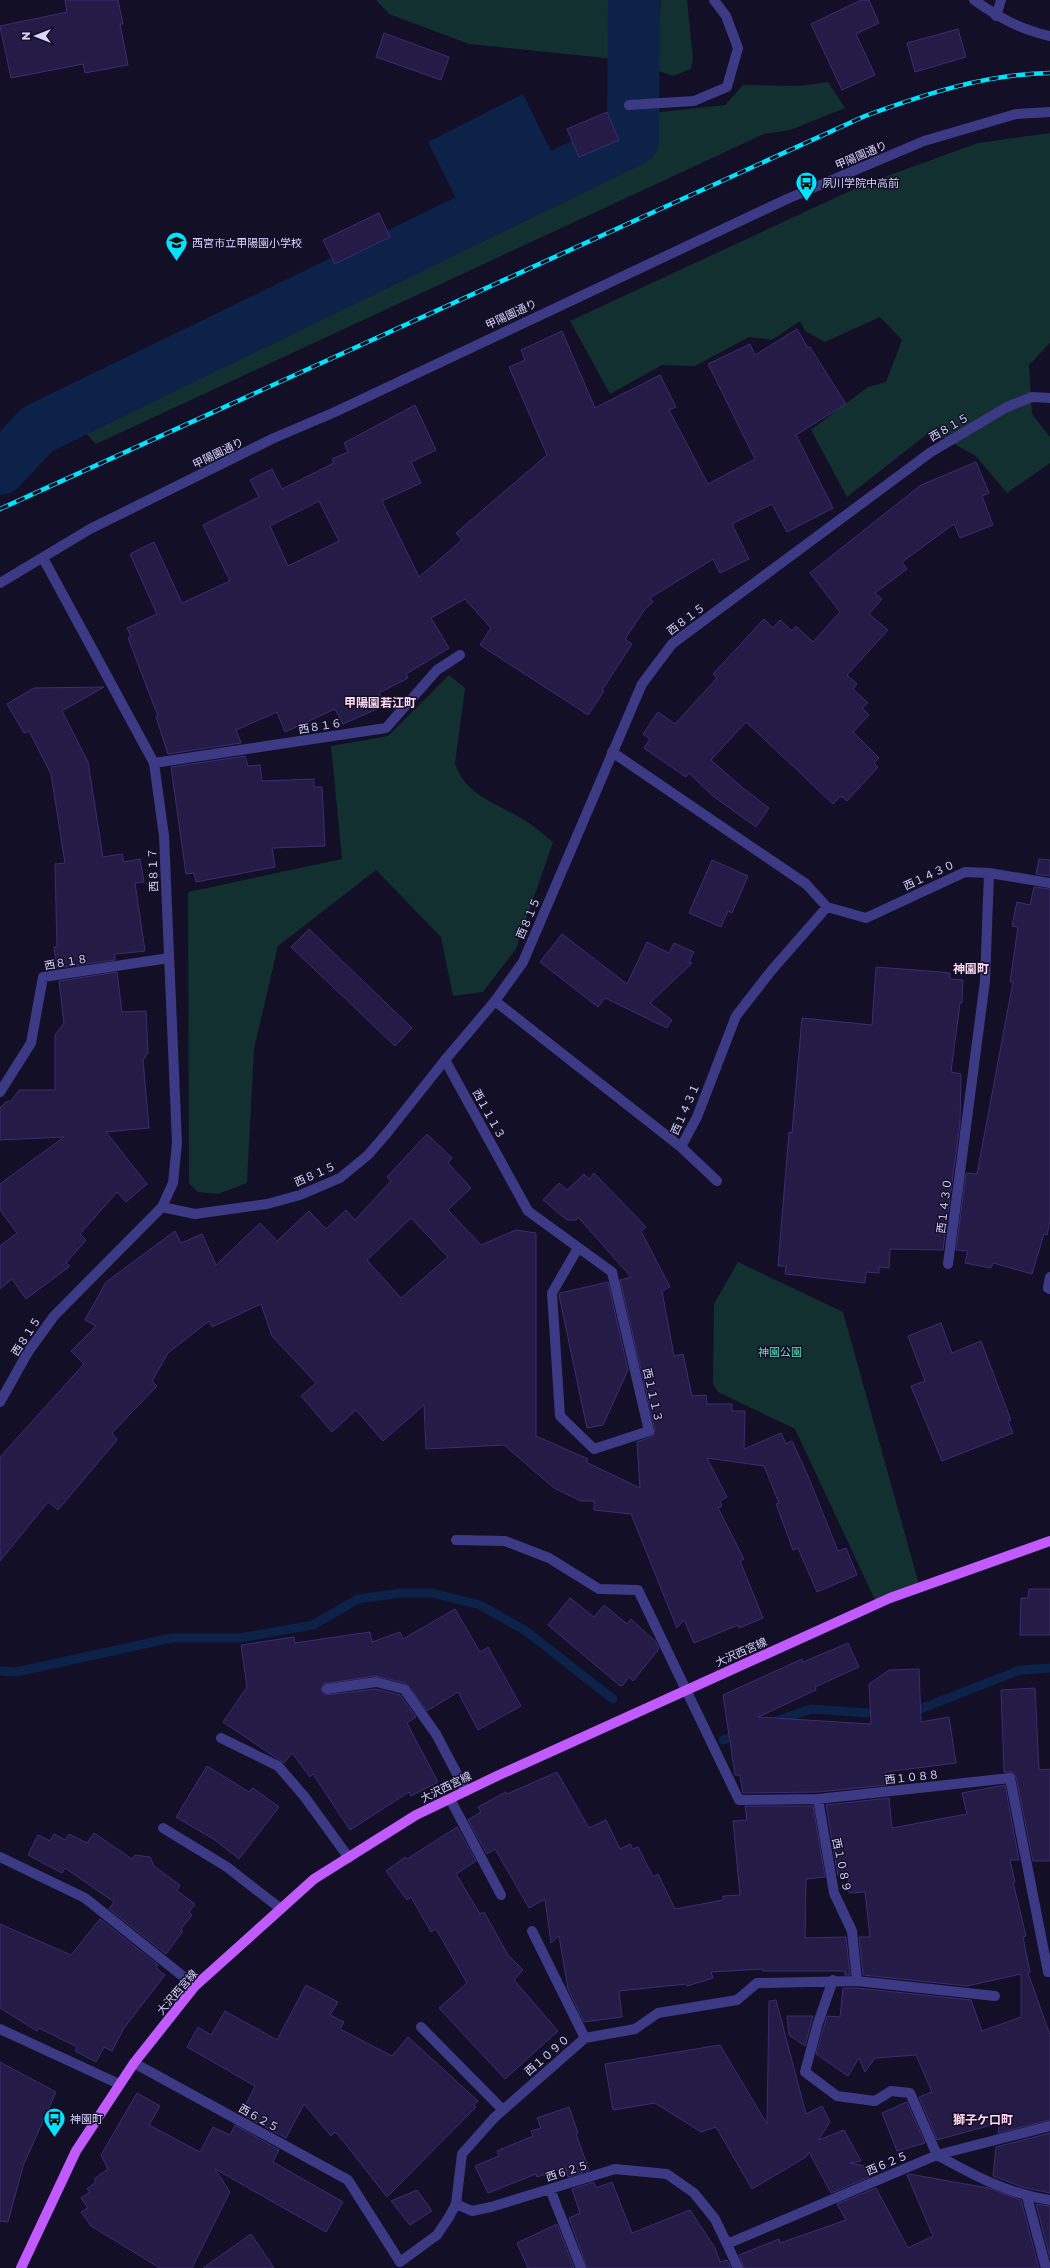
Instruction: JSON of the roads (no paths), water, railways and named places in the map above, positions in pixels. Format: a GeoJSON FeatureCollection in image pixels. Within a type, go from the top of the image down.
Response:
{"type":"FeatureCollection","features":[{"type":"Feature","properties":{"kind":"main road","name":"大沢西宮線"},"geometry":{"type":"LineString","coordinates":[[21,2268],[76,2151],[134,2063],[195,1986],[314,1879],[416,1815],[466,1791],[890,1598],[1050,1541]]}},
{"type":"Feature","properties":{"kind":"street"},"geometry":{"type":"LineString","coordinates":[[629,105],[694,101],[727,87],[738,48],[726,16],[714,0]]}},
{"type":"Feature","properties":{"kind":"street"},"geometry":{"type":"LineString","coordinates":[[974,0],[996,16],[1031,32],[1050,36]]}},
{"type":"Feature","properties":{"kind":"street"},"geometry":{"type":"LineString","coordinates":[[996,16],[1001,0]]}},
{"type":"Feature","properties":{"kind":"street","name":"甲陽園通り"},"geometry":{"type":"LineString","coordinates":[[0,583],[90,529],[274,438],[335,412],[787,199],[924,141],[953,131],[1016,114],[1050,112]]}},
{"type":"Feature","properties":{"kind":"street","name":"西８１５"},"geometry":{"type":"LineString","coordinates":[[0,1402],[28,1352],[54,1316],[162,1207],[195,1214],[267,1204],[300,1195],[340,1178],[373,1149],[495,1001],[522,962],[642,684],[672,644],[931,452],[1007,407],[1032,397],[1050,398]]}},
{"type":"Feature","properties":{"kind":"street","name":"西８１７"},"geometry":{"type":"LineString","coordinates":[[43,558],[154,763],[164,836],[176,1156],[173,1183],[162,1207]]}},
{"type":"Feature","properties":{"kind":"street","name":"西８１６"},"geometry":{"type":"LineString","coordinates":[[154,763],[386,728],[437,670],[460,655]]}},
{"type":"Feature","properties":{"kind":"street","name":"西１４３０"},"geometry":{"type":"LineString","coordinates":[[612,752],[806,884],[827,906],[866,918],[965,872],[989,873],[985,981],[948,1264]]}},
{"type":"Feature","properties":{"kind":"street"},"geometry":{"type":"LineString","coordinates":[[989,873],[1050,884]]}},
{"type":"Feature","properties":{"kind":"street","name":"西１４３１"},"geometry":{"type":"LineString","coordinates":[[495,1001],[681,1147],[697,1116],[736,1016],[771,971],[827,906]]}},
{"type":"Feature","properties":{"kind":"street","name":"西８１８"},"geometry":{"type":"LineString","coordinates":[[0,1092],[31,1043],[43,977],[169,958]]}},
{"type":"Feature","properties":{"kind":"street","name":"西１１１３"},"geometry":{"type":"LineString","coordinates":[[445,1060],[528,1211],[612,1272],[649,1431],[594,1449],[560,1416],[552,1293],[578,1248]]}},
{"type":"Feature","properties":{"kind":"street"},"geometry":{"type":"LineString","coordinates":[[681,1147],[717,1181]]}},
{"type":"Feature","properties":{"kind":"street"},"geometry":{"type":"LineString","coordinates":[[1050,1277],[1048,1288],[1050,1289]]}},
{"type":"Feature","properties":{"kind":"street"},"geometry":{"type":"LineString","coordinates":[[456,1540],[505,1540],[549,1558],[599,1589],[638,1590],[686,1690]]}},
{"type":"Feature","properties":{"kind":"street"},"geometry":{"type":"LineString","coordinates":[[327,1689],[376,1682],[404,1689],[436,1734],[466,1791]]}},
{"type":"Feature","properties":{"kind":"street","name":"西１０８８"},"geometry":{"type":"LineString","coordinates":[[686,1690],[739,1800],[818,1799],[1010,1778],[1048,1972],[1050,1972]]}},
{"type":"Feature","properties":{"kind":"street"},"geometry":{"type":"LineString","coordinates":[[221,1738],[278,1766],[304,1796],[349,1858]]}},
{"type":"Feature","properties":{"kind":"street"},"geometry":{"type":"LineString","coordinates":[[450,1799],[501,1894]]}},
{"type":"Feature","properties":{"kind":"street","name":"西１０８９"},"geometry":{"type":"LineString","coordinates":[[818,1799],[834,1893],[852,1931],[857,1981]]}},
{"type":"Feature","properties":{"kind":"street"},"geometry":{"type":"LineString","coordinates":[[163,1828],[227,1867],[281,1909]]}},
{"type":"Feature","properties":{"kind":"street"},"geometry":{"type":"LineString","coordinates":[[0,1857],[85,1898],[195,1986]]}},
{"type":"Feature","properties":{"kind":"street"},"geometry":{"type":"LineString","coordinates":[[532,1932],[585,2038]]}},
{"type":"Feature","properties":{"kind":"street"},"geometry":{"type":"LineString","coordinates":[[833,1980],[818,2023],[805,2072],[837,2096],[875,2101],[891,2091],[910,2093],[937,2155],[982,2180],[1027,2197],[1050,2200]]}},
{"type":"Feature","properties":{"kind":"street","name":"西１０９０"},"geometry":{"type":"LineString","coordinates":[[456,2204],[462,2154],[502,2110],[585,2038],[634,2029],[658,2013],[738,2000],[757,1983],[833,1980],[857,1981],[995,1996]]}},
{"type":"Feature","properties":{"kind":"street"},"geometry":{"type":"LineString","coordinates":[[422,2028],[502,2110]]}},
{"type":"Feature","properties":{"kind":"street"},"geometry":{"type":"LineString","coordinates":[[0,2029],[119,2084]]}},
{"type":"Feature","properties":{"kind":"street","name":"西６２５"},"geometry":{"type":"LineString","coordinates":[[134,2063],[348,2180],[399,2265],[437,2235],[456,2204],[472,2211],[614,2170],[667,2174],[694,2193],[715,2219],[727,2244],[937,2155],[1050,2126]]}},
{"type":"Feature","properties":{"kind":"street"},"geometry":{"type":"LineString","coordinates":[[550,2189],[581,2268]]}},
{"type":"Feature","properties":{"kind":"street"},"geometry":{"type":"LineString","coordinates":[[1027,2197],[1046,2268]]}},
{"type":"Feature","properties":{"kind":"street"},"geometry":{"type":"LineString","coordinates":[[727,2244],[738,2268]]}},
{"type":"Feature","properties":{"kind":"water"},"geometry":{"type":"Polygon","coordinates":[[[523,94],[553,155],[458,202],[428,142],[523,94]]]}},
{"type":"Feature","properties":{"kind":"waterway"},"geometry":{"type":"LineString","coordinates":[[0,469],[38,429],[633,140],[634,0]]}},
{"type":"Feature","properties":{"kind":"waterway"},"geometry":{"type":"LineString","coordinates":[[0,1671],[16,1672],[172,1638],[240,1638],[313,1625],[358,1599],[401,1593],[432,1593],[480,1605],[526,1631],[613,1699]]}},
{"type":"Feature","properties":{"kind":"waterway"},"geometry":{"type":"LineString","coordinates":[[910,1713],[1020,1670],[1050,1668]]}},
{"type":"Feature","properties":{"kind":"waterway"},"geometry":{"type":"LineString","coordinates":[[773,1722],[811,1709],[882,1714]]}},
{"type":"Feature","properties":{"kind":"waterway"},"geometry":{"type":"LineString","coordinates":[[723,1740],[740,1734]]}},
{"type":"Feature","properties":{"kind":"railway"},"geometry":{"type":"LineString","coordinates":[[0,509],[865,116],[910,100],[979,81],[1026,74],[1050,73]]}},
{"type":"Feature","properties":{"kind":"place","name":"夙川学院中高前"},"geometry":{"type":"Point","coordinates":[807,202]}},
{"type":"Feature","properties":{"kind":"place","name":"西宮市立甲陽園小学校"},"geometry":{"type":"Point","coordinates":[177,262]}},
{"type":"Feature","properties":{"kind":"place","name":"神園町"},"geometry":{"type":"Point","coordinates":[55,2138]}},
{"type":"Feature","properties":{"kind":"district","name":"甲陽園若江町"},"geometry":{"type":"Point","coordinates":[380,703]}},
{"type":"Feature","properties":{"kind":"district","name":"神園町"},"geometry":{"type":"Point","coordinates":[971,969]}},
{"type":"Feature","properties":{"kind":"district","name":"獅子ケ口町"},"geometry":{"type":"Point","coordinates":[983,2120]}},
{"type":"Feature","properties":{"kind":"park label","name":"神園公園"},"geometry":{"type":"Point","coordinates":[780,1352]}}]}
